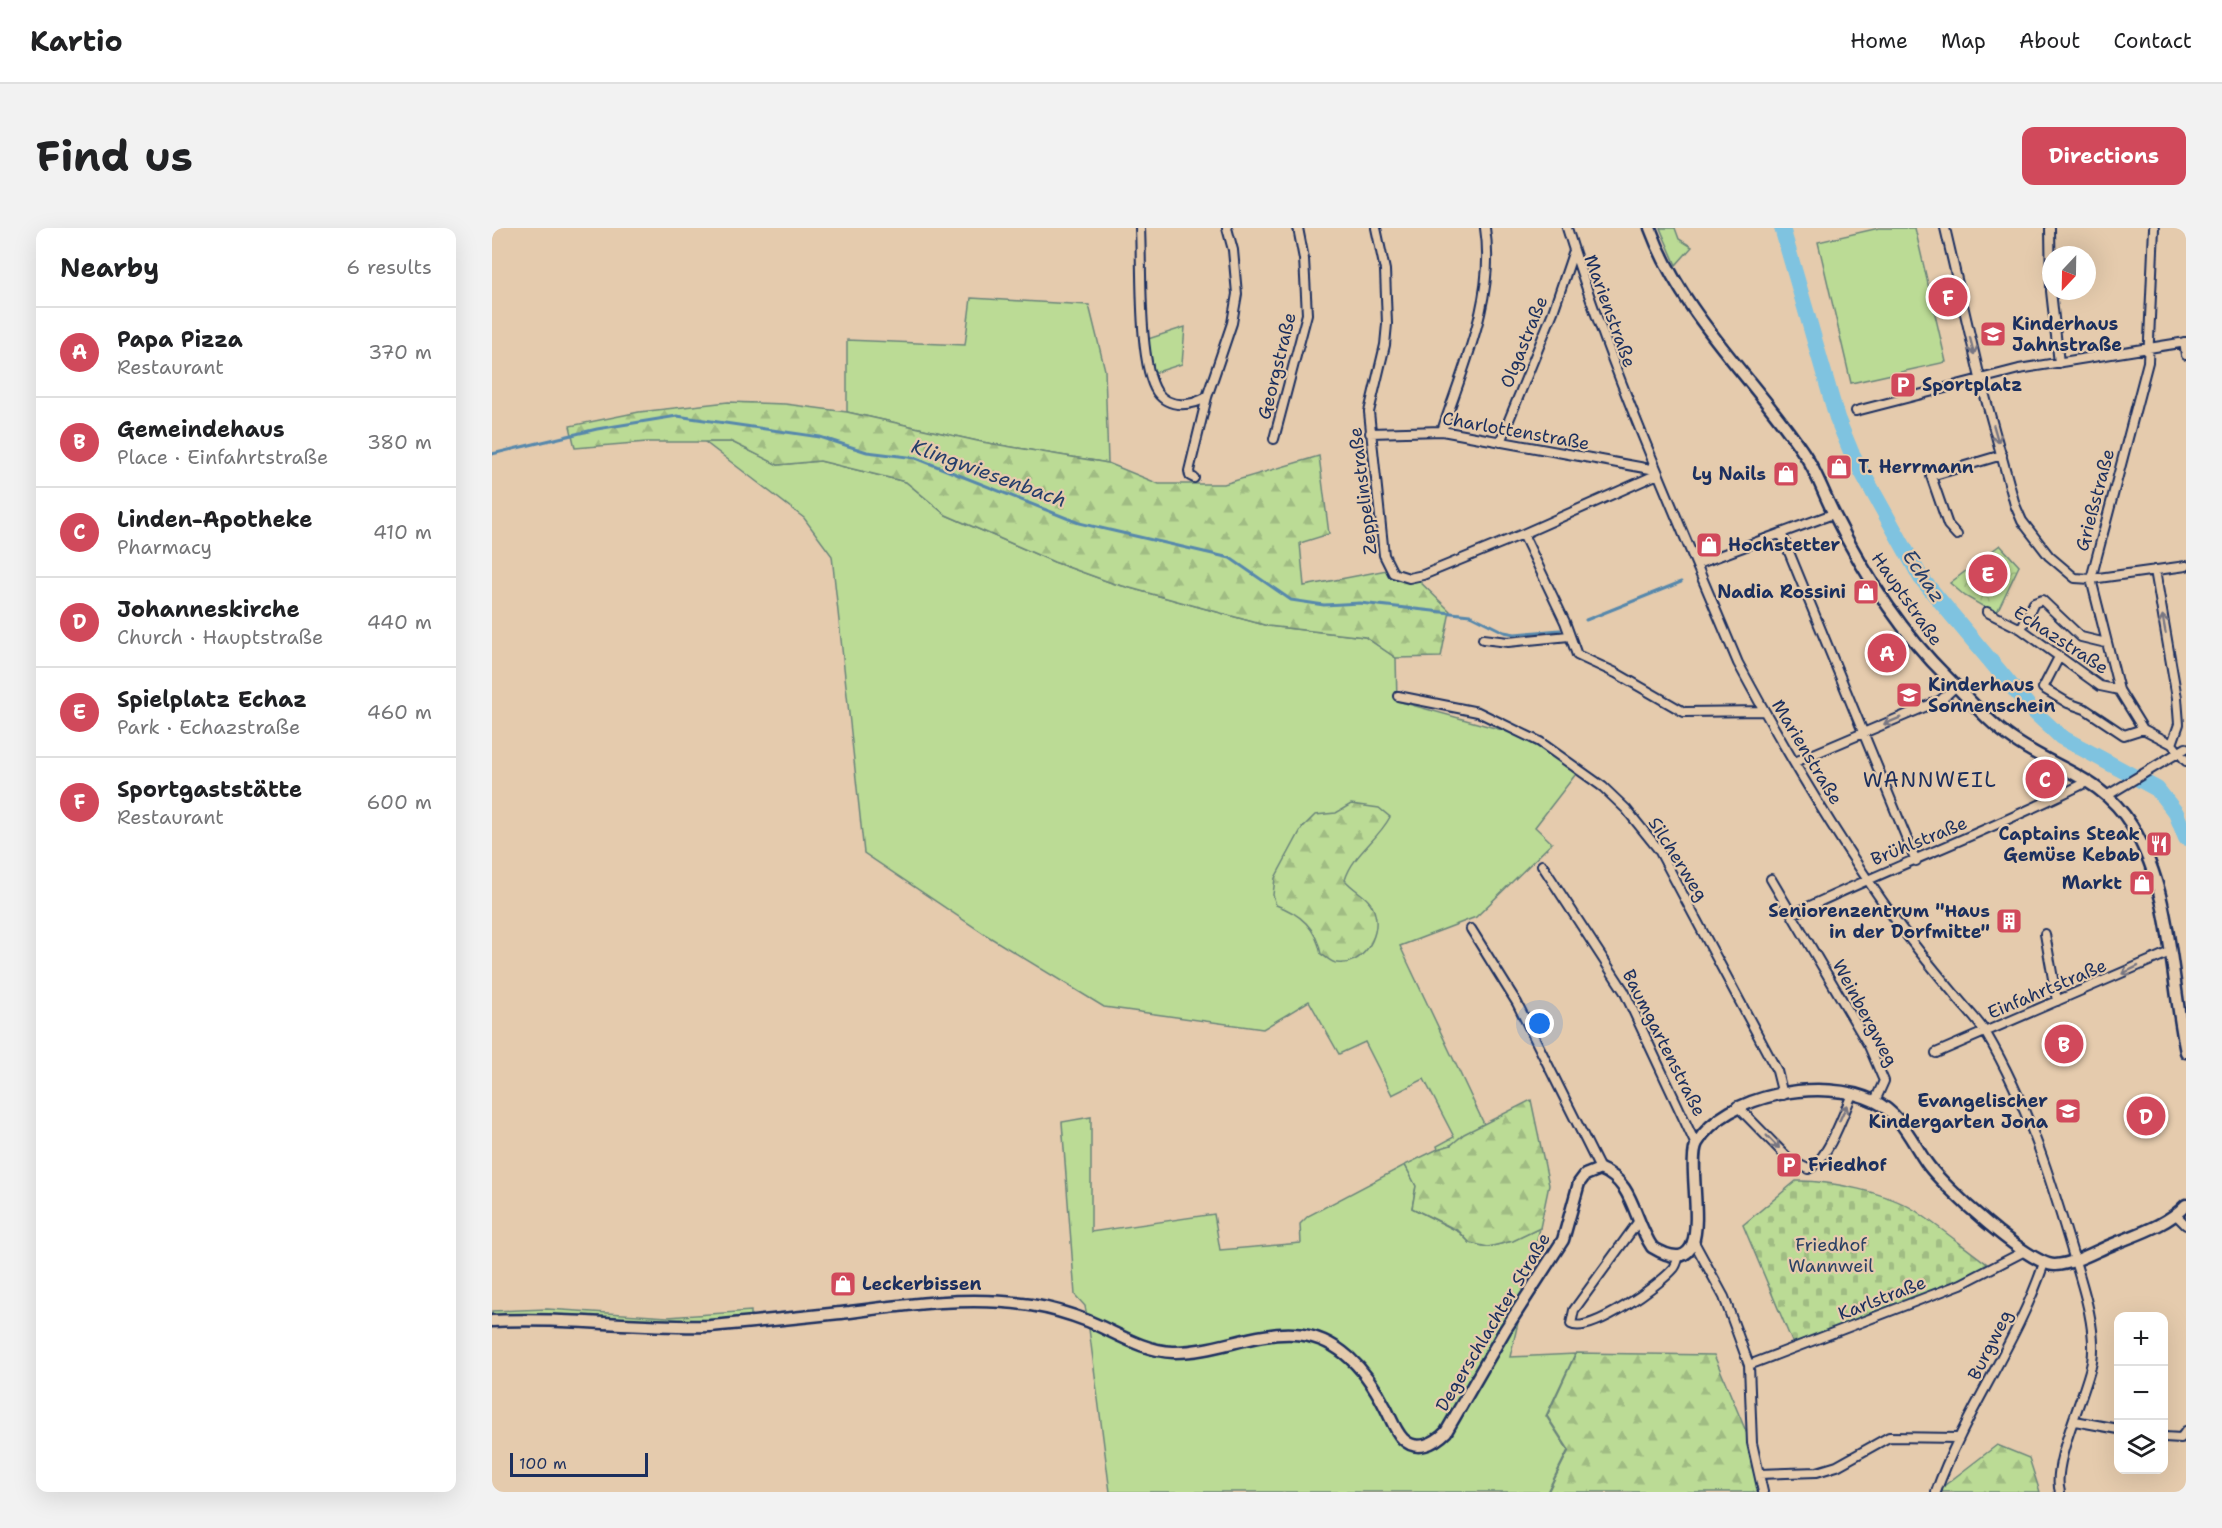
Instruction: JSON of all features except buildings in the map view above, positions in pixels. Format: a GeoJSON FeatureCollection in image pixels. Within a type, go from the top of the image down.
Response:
{"type":"FeatureCollection","features":[{"type":"Feature","properties":{"kind":"street"},"geometry":{"type":"LineString","coordinates":[[1140,228],[1146,348],[1151,380],[1158,394],[1175,404],[1193,405],[1207,397]]}},
{"type":"Feature","properties":{"kind":"street"},"geometry":{"type":"LineString","coordinates":[[1194,478],[1190,476],[1189,471],[1207,397],[1232,323],[1237,294],[1233,250],[1227,228]]}},
{"type":"Feature","properties":{"kind":"street","name":"Georgstraße"},"geometry":{"type":"LineString","coordinates":[[1274,439],[1307,314],[1304,259],[1298,228]]}},
{"type":"Feature","properties":{"kind":"street","name":"Zeppelinstraße"},"geometry":{"type":"LineString","coordinates":[[1376,228],[1385,270],[1387,324],[1385,345],[1369,412],[1370,433],[1384,555],[1393,573],[1409,578],[1423,574],[1523,534],[1657,472]]}},
{"type":"Feature","properties":{"kind":"street"},"geometry":{"type":"LineString","coordinates":[[1442,431],[1482,305],[1488,261],[1485,228]]}},
{"type":"Feature","properties":{"kind":"street","name":"Marienstraße"},"geometry":{"type":"LineString","coordinates":[[1567,228],[1573,253],[1607,350],[1738,663],[1764,711],[1866,879],[1921,955],[1985,1032],[2010,1077],[2034,1129],[2075,1260],[2092,1334],[2092,1361],[2061,1461],[2058,1485],[2060,1492]]}},
{"type":"Feature","properties":{"kind":"street","name":"Hauptstraße"},"geometry":{"type":"LineString","coordinates":[[1650,228],[1671,273],[1689,303],[1719,347],[1793,438],[1807,459],[1855,554],[1921,651],[2014,740],[2089,781],[2108,795],[2133,828],[2157,879],[2186,1052]]}},
{"type":"Feature","properties":{"kind":"street"},"geometry":{"type":"LineString","coordinates":[[1945,228],[1980,378],[2015,505],[2033,538],[2075,578],[2091,579],[2186,566]]}},
{"type":"Feature","properties":{"kind":"street"},"geometry":{"type":"LineString","coordinates":[[2050,228],[2050,246]]}},
{"type":"Feature","properties":{"kind":"street","name":"Grießstraße"},"geometry":{"type":"LineString","coordinates":[[2154,228],[2151,348],[2091,579],[2119,690],[2144,729],[2182,750],[2186,761]]}},
{"type":"Feature","properties":{"kind":"street","name":"Olgastraße"},"geometry":{"type":"LineString","coordinates":[[1500,442],[1553,312],[1573,253]]}},
{"type":"Feature","properties":{"kind":"street"},"geometry":{"type":"LineString","coordinates":[[2052,300],[2059,363]]}},
{"type":"Feature","properties":{"kind":"street"},"geometry":{"type":"LineString","coordinates":[[1856,411],[1980,378],[2059,363],[2185,342],[2186,355]]}},
{"type":"Feature","properties":{"kind":"street","name":"Charlottenstraße"},"geometry":{"type":"LineString","coordinates":[[1370,433],[1442,431],[1657,472]]}},
{"type":"Feature","properties":{"kind":"street"},"geometry":{"type":"LineString","coordinates":[[1957,535],[1948,525],[1931,476],[2002,455]]}},
{"type":"Feature","properties":{"kind":"street"},"geometry":{"type":"LineString","coordinates":[[1697,564],[1782,535],[1833,514]]}},
{"type":"Feature","properties":{"kind":"street"},"geometry":{"type":"LineString","coordinates":[[1523,534],[1577,655],[1616,673],[1684,712],[1764,711]]}},
{"type":"Feature","properties":{"kind":"street"},"geometry":{"type":"LineString","coordinates":[[1782,535],[1916,861]]}},
{"type":"Feature","properties":{"kind":"street"},"geometry":{"type":"LineString","coordinates":[[2155,570],[2178,707],[2179,724],[2172,744]]}},
{"type":"Feature","properties":{"kind":"street"},"geometry":{"type":"LineString","coordinates":[[2021,629],[2034,603],[2042,600],[2082,637],[2106,643]]}},
{"type":"Feature","properties":{"kind":"street","name":"Echazstraße"},"geometry":{"type":"LineString","coordinates":[[1988,612],[2021,629],[2100,686],[2119,690]]}},
{"type":"Feature","properties":{"kind":"street"},"geometry":{"type":"LineString","coordinates":[[1483,639],[1508,642],[1569,636]]}},
{"type":"Feature","properties":{"kind":"street"},"geometry":{"type":"LineString","coordinates":[[2059,657],[2043,688],[2068,703],[2085,709],[2124,735],[2144,729]]}},
{"type":"Feature","properties":{"kind":"street"},"geometry":{"type":"LineString","coordinates":[[1795,762],[1941,700],[1956,686]]}},
{"type":"Feature","properties":{"kind":"street","name":"Silcherweg"},"geometry":{"type":"LineString","coordinates":[[1398,696],[1478,712],[1540,742],[1603,787],[1626,809],[1659,850],[1691,906],[1778,1071],[1783,1095]]}},
{"type":"Feature","properties":{"kind":"street"},"geometry":{"type":"LineString","coordinates":[[2108,795],[2182,750]]}},
{"type":"Feature","properties":{"kind":"street","name":"Brühlstraße"},"geometry":{"type":"LineString","coordinates":[[1792,914],[1866,879],[1916,861],[2012,820],[2089,781]]}},
{"type":"Feature","properties":{"kind":"street","name":"Baumgartenstraße"},"geometry":{"type":"LineString","coordinates":[[1542,865],[1624,991],[1696,1145]]}},
{"type":"Feature","properties":{"kind":"street","name":"Weinbergweg"},"geometry":{"type":"LineString","coordinates":[[1771,879],[1869,1046],[1884,1081],[1875,1101]]}},
{"type":"Feature","properties":{"kind":"street"},"geometry":{"type":"LineString","coordinates":[[1471,929],[1517,1003],[1600,1169],[1615,1175],[1623,1183],[1638,1222],[1652,1247],[1663,1254],[1685,1253],[1694,1242],[1697,1226],[1693,1179],[1696,1145],[1715,1122],[1737,1106],[1762,1097],[1816,1089],[1852,1094],[1875,1101],[1905,1128],[1942,1183],[2023,1252],[2044,1263],[2054,1265],[2075,1260],[2176,1215],[2186,1205]]}},
{"type":"Feature","properties":{"kind":"street"},"geometry":{"type":"LineString","coordinates":[[2045,934],[2057,1001]]}},
{"type":"Feature","properties":{"kind":"street","name":"Einfahrtstraße"},"geometry":{"type":"LineString","coordinates":[[1936,1053],[2170,952]]}},
{"type":"Feature","properties":{"kind":"street"},"geometry":{"type":"LineString","coordinates":[[1737,1106],[1790,1160],[1802,1169],[1808,1169],[1813,1167],[1825,1153],[1852,1094]]}},
{"type":"Feature","properties":{"kind":"street","name":"Degerschlachter Straße"},"geometry":{"type":"LineString","coordinates":[[492,1321],[579,1320],[670,1327],[751,1323],[958,1301],[1032,1305],[1062,1312],[1151,1348],[1171,1352],[1194,1350],[1276,1334],[1297,1334],[1319,1340],[1356,1362],[1370,1379],[1402,1438],[1417,1445],[1426,1446],[1438,1441],[1446,1432],[1505,1330],[1563,1240],[1579,1183],[1585,1175],[1600,1169]]}},
{"type":"Feature","properties":{"kind":"street"},"geometry":{"type":"LineString","coordinates":[[2176,1215],[2186,1225]]}},
{"type":"Feature","properties":{"kind":"street"},"geometry":{"type":"LineString","coordinates":[[1638,1222],[1574,1310],[1571,1324],[1584,1327],[1628,1305],[1674,1267],[1679,1255]]}},
{"type":"Feature","properties":{"kind":"street"},"geometry":{"type":"LineString","coordinates":[[1694,1242],[1724,1297],[1749,1365],[1752,1443],[1763,1492]]}},
{"type":"Feature","properties":{"kind":"street","name":"Karlstraße"},"geometry":{"type":"LineString","coordinates":[[1749,1365],[1961,1284],[2023,1252]]}},
{"type":"Feature","properties":{"kind":"street","name":"Burgweg"},"geometry":{"type":"LineString","coordinates":[[1936,1492],[1959,1438],[2020,1319],[2044,1263]]}},
{"type":"Feature","properties":{"kind":"street"},"geometry":{"type":"LineString","coordinates":[[2075,1421],[2114,1428]]}},
{"type":"Feature","properties":{"kind":"street"},"geometry":{"type":"LineString","coordinates":[[2168,1437],[2181,1438],[2186,1431]]}},
{"type":"Feature","properties":{"kind":"street"},"geometry":{"type":"LineString","coordinates":[[1759,1474],[1817,1472],[1837,1466],[1889,1437],[1959,1438]]}},
{"type":"Feature","properties":{"kind":"green space"},"geometry":{"type":"Polygon","coordinates":[[[1660,228],[1675,228],[1679,239],[1692,247],[1676,265],[1660,228]]]}},
{"type":"Feature","properties":{"kind":"green space"},"geometry":{"type":"Polygon","coordinates":[[[1879,228],[1915,228],[1946,362],[1851,383],[1818,242],[1879,228]]]}},
{"type":"Feature","properties":{"kind":"green space"},"geometry":{"type":"Polygon","coordinates":[[[971,298],[1089,305],[1105,370],[1108,463],[982,442],[847,412],[847,340],[965,345],[971,298]]]}},
{"type":"Feature","properties":{"kind":"green space"},"geometry":{"type":"Polygon","coordinates":[[[1185,327],[1182,364],[1154,373],[1148,339],[1185,327]]]}},
{"type":"Feature","properties":{"kind":"green space"},"geometry":{"type":"Polygon","coordinates":[[[728,402],[785,404],[847,412],[982,442],[1108,463],[1159,484],[1224,484],[1319,456],[1329,534],[1300,543],[1304,586],[1397,568],[1402,574],[1418,580],[1450,611],[1441,657],[1396,658],[1365,637],[1268,626],[1112,583],[1054,562],[946,515],[906,482],[820,461],[778,465],[732,442],[647,442],[575,448],[570,426],[639,412],[728,402]]]}},
{"type":"Feature","properties":{"kind":"green space"},"geometry":{"type":"Polygon","coordinates":[[[705,442],[732,442],[778,465],[820,461],[906,482],[946,515],[1054,562],[1112,583],[1268,626],[1365,637],[1396,658],[1397,701],[1513,733],[1579,770],[1535,827],[1552,843],[1476,917],[1400,946],[1484,1124],[1451,1145],[1438,1149],[1437,1146],[1454,1137],[1424,1079],[1392,1095],[1365,1042],[1339,1054],[1309,1001],[1263,1029],[1104,1007],[986,935],[864,853],[832,556],[804,518],[705,442]]]}},
{"type":"Feature","properties":{"kind":"green space"},"geometry":{"type":"Polygon","coordinates":[[[2000,545],[2019,566],[1996,614],[1965,596],[1950,583],[2000,545]]]}},
{"type":"Feature","properties":{"kind":"green space"},"geometry":{"type":"Polygon","coordinates":[[[1351,804],[1379,808],[1390,817],[1385,826],[1359,855],[1345,880],[1367,899],[1373,908],[1375,932],[1362,955],[1346,963],[1337,963],[1321,954],[1311,929],[1293,913],[1276,905],[1273,895],[1275,878],[1302,828],[1315,815],[1336,813],[1351,804]]]}},
{"type":"Feature","properties":{"kind":"green space"},"geometry":{"type":"Polygon","coordinates":[[[1531,1100],[1549,1185],[1540,1228],[1513,1241],[1488,1247],[1470,1243],[1459,1231],[1412,1208],[1416,1186],[1405,1165],[1451,1145],[1464,1134],[1531,1100]]]}},
{"type":"Feature","properties":{"kind":"green space"},"geometry":{"type":"Polygon","coordinates":[[[1091,1117],[1091,1232],[1214,1214],[1220,1250],[1301,1243],[1300,1224],[1308,1216],[1405,1165],[1416,1186],[1412,1208],[1459,1232],[1470,1243],[1488,1247],[1512,1241],[1540,1228],[1510,1357],[1575,1354],[1546,1416],[1568,1450],[1547,1492],[1110,1492],[1088,1321],[1085,1306],[1075,1295],[1062,1122],[1091,1117]]]}},
{"type":"Feature","properties":{"kind":"green space","name":"Friedhof Wannweil"},"geometry":{"type":"Polygon","coordinates":[[[1796,1181],[1858,1189],[1875,1193],[1904,1205],[1916,1211],[1990,1266],[1968,1278],[1793,1344],[1743,1225],[1796,1181]]]}},
{"type":"Feature","properties":{"kind":"green space"},"geometry":{"type":"Polygon","coordinates":[[[547,1309],[668,1317],[751,1311],[751,1323],[492,1321],[492,1311],[547,1309]]]}},
{"type":"Feature","properties":{"kind":"green space"},"geometry":{"type":"Polygon","coordinates":[[[1576,1353],[1714,1355],[1750,1441],[1762,1492],[1548,1492],[1569,1450],[1547,1416],[1576,1353]]]}},
{"type":"Feature","properties":{"kind":"green space"},"geometry":{"type":"Polygon","coordinates":[[[1997,1445],[2029,1458],[2040,1492],[1936,1492],[1997,1445]]]}},
{"type":"Feature","properties":{"kind":"waterway","name":"Echaz"},"geometry":{"type":"LineString","coordinates":[[1782,228],[1837,418],[1852,454],[1921,578],[2030,708],[2061,737],[2157,789],[2176,813],[2186,838]]}},
{"type":"Feature","properties":{"kind":"waterway","name":"Klingwiesenbach"},"geometry":{"type":"LineString","coordinates":[[492,454],[597,429],[677,416],[820,437],[867,452],[916,458],[1079,523],[1230,558],[1291,600],[1324,605],[1360,603],[1470,615],[1504,632],[1515,634],[1560,630]]}},
{"type":"Feature","properties":{"kind":"waterway"},"geometry":{"type":"LineString","coordinates":[[1586,620],[1681,582]]}},
{"type":"Feature","properties":{"kind":"place","name":"Sportgaststätte"},"geometry":{"type":"Point","coordinates":[1948,297]}},
{"type":"Feature","properties":{"kind":"place","name":"Kinderhaus Jahnstraße"},"geometry":{"type":"Point","coordinates":[1993,334]}},
{"type":"Feature","properties":{"kind":"place","name":"Sportplatz"},"geometry":{"type":"Point","coordinates":[1903,385]}},
{"type":"Feature","properties":{"kind":"place","name":"T. Herrmann"},"geometry":{"type":"Point","coordinates":[1839,467]}},
{"type":"Feature","properties":{"kind":"place","name":"Ly Nails"},"geometry":{"type":"Point","coordinates":[1786,474]}},
{"type":"Feature","properties":{"kind":"place","name":"Hochstetter"},"geometry":{"type":"Point","coordinates":[1709,545]}},
{"type":"Feature","properties":{"kind":"place","name":"Spielplatz Echaz"},"geometry":{"type":"Point","coordinates":[1988,574]}},
{"type":"Feature","properties":{"kind":"place","name":"Nadia Rossini"},"geometry":{"type":"Point","coordinates":[1866,592]}},
{"type":"Feature","properties":{"kind":"place","name":"Papa Pizza"},"geometry":{"type":"Point","coordinates":[1887,653]}},
{"type":"Feature","properties":{"kind":"place","name":"Kinderhaus Sonnenschein"},"geometry":{"type":"Point","coordinates":[1909,695]}},
{"type":"Feature","properties":{"kind":"place","name":"Linden-Apotheke"},"geometry":{"type":"Point","coordinates":[2045,779]}},
{"type":"Feature","properties":{"kind":"place","name":"Captains Steak Gemüse Kebab"},"geometry":{"type":"Point","coordinates":[2159,844]}},
{"type":"Feature","properties":{"kind":"place","name":"Markt"},"geometry":{"type":"Point","coordinates":[2142,883]}},
{"type":"Feature","properties":{"kind":"place","name":"Seniorenzentrum \"Haus in der Dorfmitte\""},"geometry":{"type":"Point","coordinates":[2009,921]}},
{"type":"Feature","properties":{"kind":"place","name":"Gemeindehaus"},"geometry":{"type":"Point","coordinates":[2064,1044]}},
{"type":"Feature","properties":{"kind":"place","name":"Evangelischer Kindergarten Jona"},"geometry":{"type":"Point","coordinates":[2068,1111]}},
{"type":"Feature","properties":{"kind":"place","name":"Johanneskirche"},"geometry":{"type":"Point","coordinates":[2146,1116]}},
{"type":"Feature","properties":{"kind":"place","name":"Friedhof"},"geometry":{"type":"Point","coordinates":[1789,1165]}},
{"type":"Feature","properties":{"kind":"place","name":"Leckerbissen"},"geometry":{"type":"Point","coordinates":[843,1284]}},
{"type":"Feature","properties":{"kind":"district","name":"WANNWEIL"},"geometry":{"type":"Point","coordinates":[1930,780]}}]}
